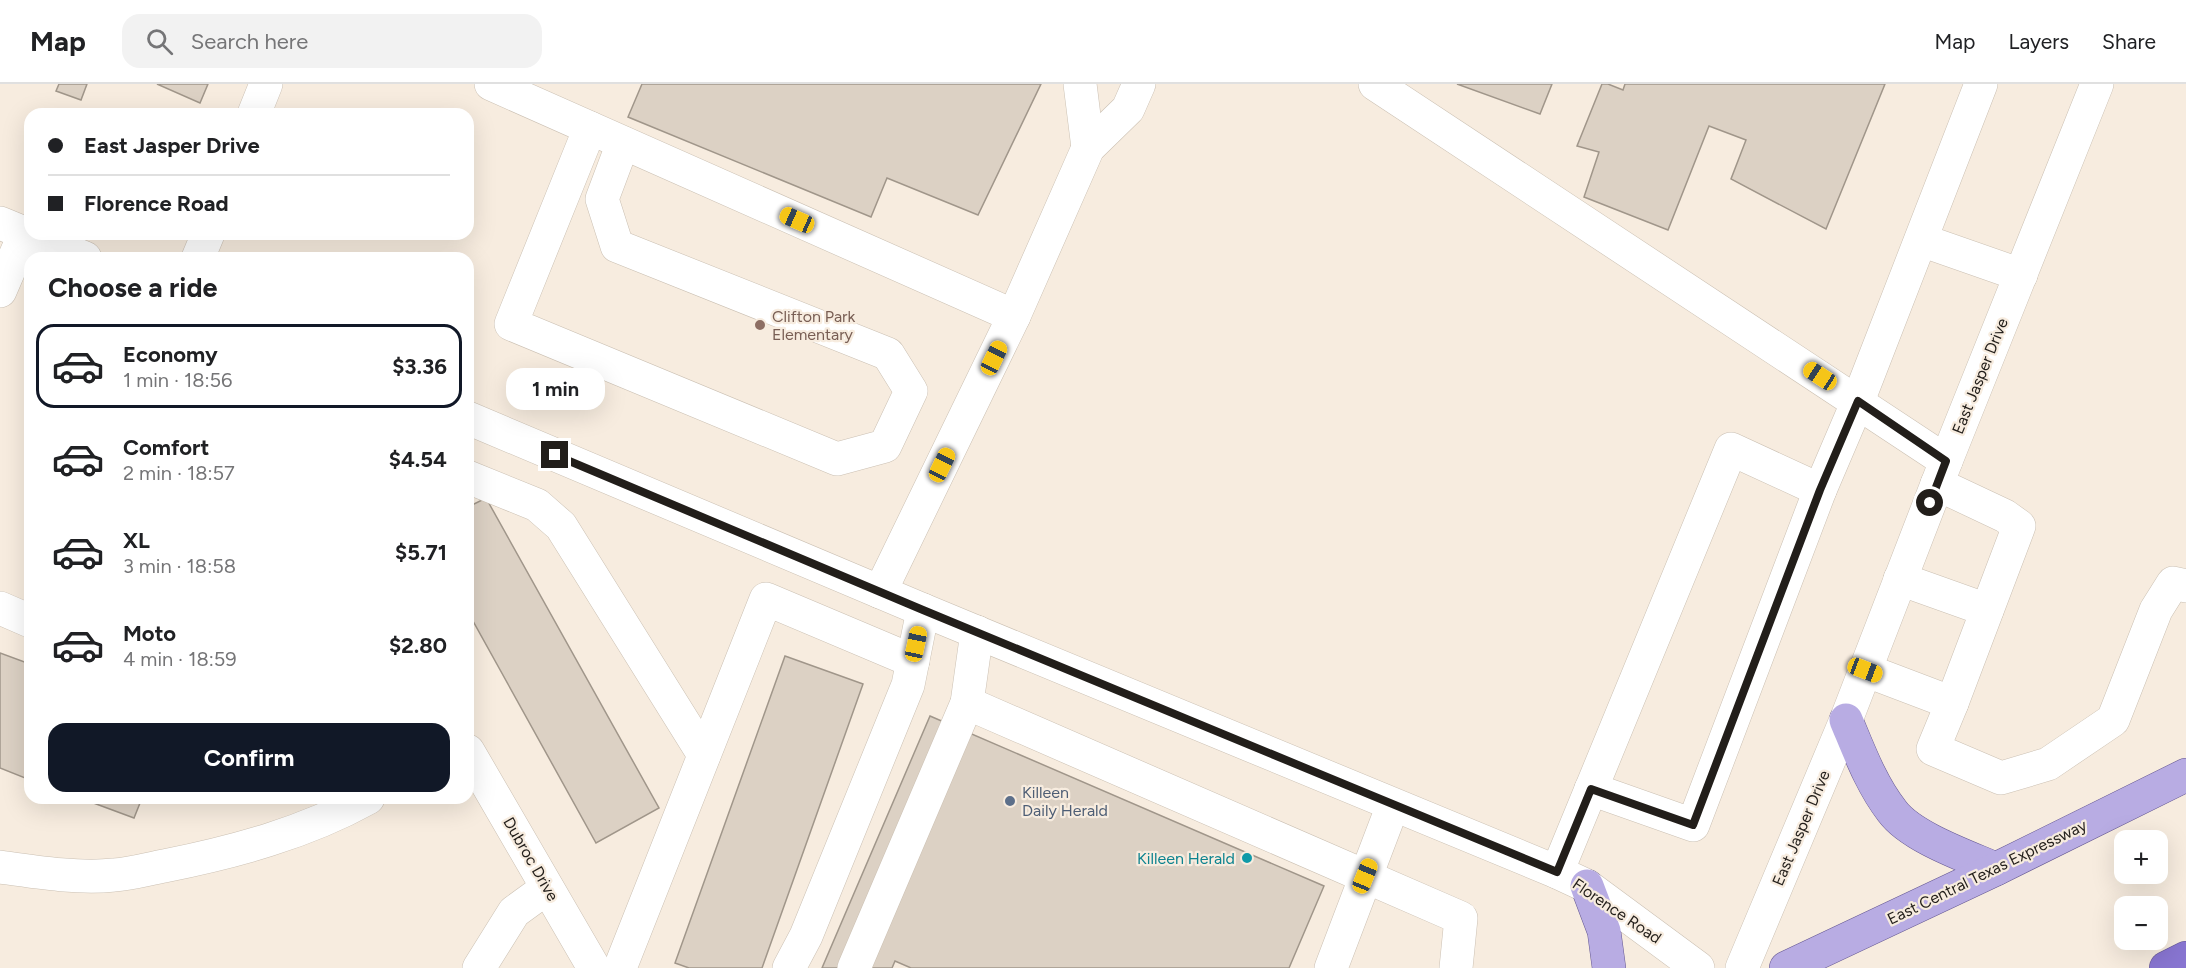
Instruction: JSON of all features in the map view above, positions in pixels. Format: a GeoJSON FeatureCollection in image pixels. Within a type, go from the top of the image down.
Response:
{"type":"FeatureCollection","features":[{"type":"Feature","properties":{"kind":"highway"},"geometry":{"type":"LineString","coordinates":[[2166,968],[2186,958]]}},
{"type":"Feature","properties":{"kind":"main road"},"geometry":{"type":"LineString","coordinates":[[1846,720],[1874,783],[1893,813],[1926,838],[1996,869]]}},
{"type":"Feature","properties":{"kind":"main road","name":"East Central Texas Expressway"},"geometry":{"type":"LineString","coordinates":[[1786,968],[1996,869],[2186,775]]}},
{"type":"Feature","properties":{"kind":"main road"},"geometry":{"type":"LineString","coordinates":[[1587,886],[1604,931],[1609,968]]}},
{"type":"Feature","properties":{"kind":"street"},"geometry":{"type":"LineString","coordinates":[[256,108],[266,84]]}},
{"type":"Feature","properties":{"kind":"street"},"geometry":{"type":"LineString","coordinates":[[491,84],[1014,316]]}},
{"type":"Feature","properties":{"kind":"street"},"geometry":{"type":"LineString","coordinates":[[1080,84],[1088,148]]}},
{"type":"Feature","properties":{"kind":"street"},"geometry":{"type":"LineString","coordinates":[[880,592],[1014,316],[1088,148],[1128,109],[1139,84]]}},
{"type":"Feature","properties":{"kind":"street"},"geometry":{"type":"LineString","coordinates":[[1375,84],[1858,401],[1942,473],[2019,526],[1933,749],[2001,778],[2048,764],[2113,720],[2156,610],[2172,583],[2186,586]]}},
{"type":"Feature","properties":{"kind":"street"},"geometry":{"type":"LineString","coordinates":[[1591,789],[1693,825],[1820,490],[1858,401],[1981,84]]}},
{"type":"Feature","properties":{"kind":"street","name":"East Jasper Drive"},"geometry":{"type":"LineString","coordinates":[[1742,968],[1846,720],[2097,84]]}},
{"type":"Feature","properties":{"kind":"street"},"geometry":{"type":"LineString","coordinates":[[590,128],[511,324],[837,459],[885,446],[911,392],[888,354],[617,246],[602,199],[623,143]]}},
{"type":"Feature","properties":{"kind":"street"},"geometry":{"type":"LineString","coordinates":[[0,291],[12,228]]}},
{"type":"Feature","properties":{"kind":"street"},"geometry":{"type":"LineString","coordinates":[[42,240],[71,252]]}},
{"type":"Feature","properties":{"kind":"street"},"geometry":{"type":"LineString","coordinates":[[1921,240],[2021,274]]}},
{"type":"Feature","properties":{"kind":"street","name":"Florence Road"},"geometry":{"type":"LineString","coordinates":[[474,421],[923,610],[1557,872],[1587,886],[1698,968]]}},
{"type":"Feature","properties":{"kind":"street"},"geometry":{"type":"LineString","coordinates":[[1557,872],[1731,449],[1820,490]]}},
{"type":"Feature","properties":{"kind":"street"},"geometry":{"type":"LineString","coordinates":[[474,479],[537,505],[561,526],[704,755]]}},
{"type":"Feature","properties":{"kind":"street"},"geometry":{"type":"LineString","coordinates":[[1900,579],[1987,610]]}},
{"type":"Feature","properties":{"kind":"street"},"geometry":{"type":"LineString","coordinates":[[620,968],[766,598],[913,661]]}},
{"type":"Feature","properties":{"kind":"street"},"geometry":{"type":"LineString","coordinates":[[0,608],[24,618]]}},
{"type":"Feature","properties":{"kind":"street"},"geometry":{"type":"LineString","coordinates":[[789,968],[806,936],[904,695],[923,610]]}},
{"type":"Feature","properties":{"kind":"street"},"geometry":{"type":"LineString","coordinates":[[854,968],[967,703],[976,632]]}},
{"type":"Feature","properties":{"kind":"street"},"geometry":{"type":"LineString","coordinates":[[1865,670],[1952,703]]}},
{"type":"Feature","properties":{"kind":"street"},"geometry":{"type":"LineString","coordinates":[[967,703],[1461,918],[1456,968]]}},
{"type":"Feature","properties":{"kind":"street","name":"Dubroc Drive"},"geometry":{"type":"LineString","coordinates":[[474,761],[594,968]]}},
{"type":"Feature","properties":{"kind":"street"},"geometry":{"type":"LineString","coordinates":[[0,867],[47,874],[113,876],[222,855],[297,830],[348,804]]}},
{"type":"Feature","properties":{"kind":"street"},"geometry":{"type":"LineString","coordinates":[[1331,968],[1393,805]]}},
{"type":"Feature","properties":{"kind":"street"},"geometry":{"type":"LineString","coordinates":[[479,968],[514,912],[547,888]]}},
{"type":"Feature","properties":{"kind":"building"},"geometry":{"type":"Polygon","coordinates":[[[59,84],[87,84],[81,100],[56,91],[59,84]]]}},
{"type":"Feature","properties":{"kind":"building"},"geometry":{"type":"Polygon","coordinates":[[[157,84],[208,84],[200,103],[157,84]]]}},
{"type":"Feature","properties":{"kind":"building"},"geometry":{"type":"Polygon","coordinates":[[[642,84],[1041,84],[978,215],[887,178],[871,217],[628,117],[642,84]]]}},
{"type":"Feature","properties":{"kind":"building"},"geometry":{"type":"Polygon","coordinates":[[[1457,84],[1552,84],[1540,114],[1457,84]]]}},
{"type":"Feature","properties":{"kind":"building"},"geometry":{"type":"Polygon","coordinates":[[[1602,84],[1623,90],[1625,84],[1885,84],[1826,229],[1731,179],[1746,140],[1709,126],[1668,230],[1584,197],[1599,152],[1577,146],[1602,84]]]}},
{"type":"Feature","properties":{"kind":"building"},"geometry":{"type":"Polygon","coordinates":[[[486,498],[659,808],[596,843],[474,623],[474,504],[486,498]]]}},
{"type":"Feature","properties":{"kind":"building"},"geometry":{"type":"Polygon","coordinates":[[[0,653],[24,662],[24,778],[0,768],[0,653]]]}},
{"type":"Feature","properties":{"kind":"building"},"geometry":{"type":"Polygon","coordinates":[[[785,656],[863,684],[762,968],[689,968],[675,963],[785,656]]]}},
{"type":"Feature","properties":{"kind":"building","name":"Killeen Daily Herald"},"geometry":{"type":"Polygon","coordinates":[[[930,716],[1324,886],[1289,968],[911,968],[895,961],[892,968],[822,968],[930,716]]]}},
{"type":"Feature","properties":{"kind":"building"},"geometry":{"type":"Polygon","coordinates":[[[96,804],[140,804],[134,818],[96,804]]]}},
{"type":"Feature","properties":{"kind":"place","name":"Clifton Park Elementary"},"geometry":{"type":"Point","coordinates":[760,325]}},
{"type":"Feature","properties":{"kind":"place","name":"Killeen Daily Herald"},"geometry":{"type":"Point","coordinates":[1010,801]}},
{"type":"Feature","properties":{"kind":"place","name":"Killeen Herald"},"geometry":{"type":"Point","coordinates":[1247,858]}},
{"type":"Feature","properties":{"kind":"route"},"geometry":{"type":"LineString","coordinates":[[555,455],[1557,872],[1591,789],[1693,825],[1820,490],[1858,401],[1946,461],[1930,503]]}}]}
